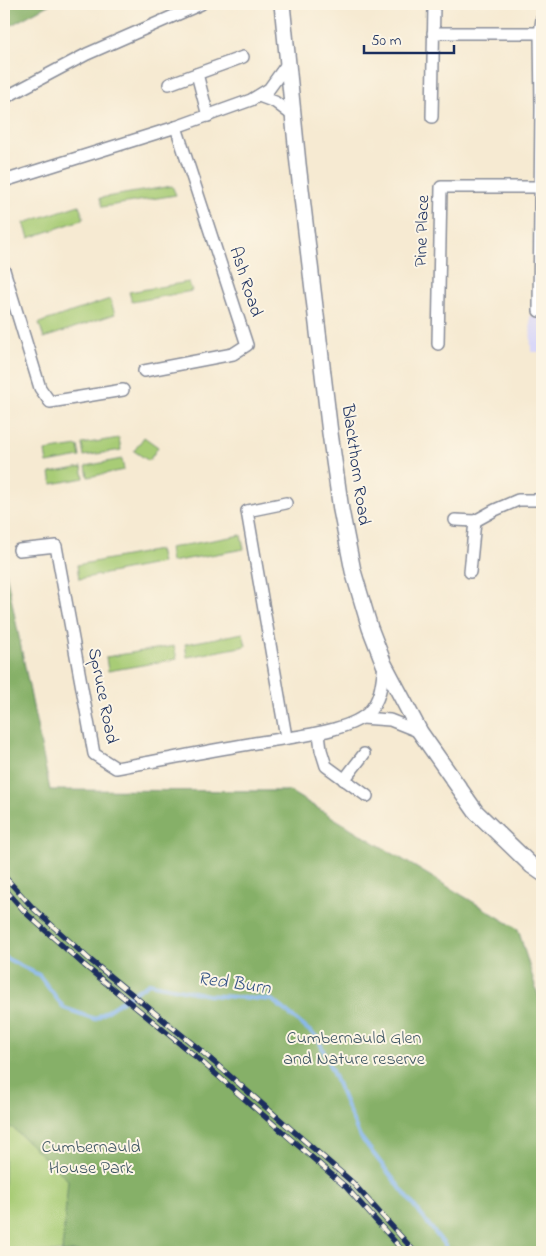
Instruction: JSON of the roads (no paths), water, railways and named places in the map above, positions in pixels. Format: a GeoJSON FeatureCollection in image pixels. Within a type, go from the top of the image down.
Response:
{"type":"FeatureCollection","features":[{"type":"Feature","properties":{"kind":"street"},"geometry":{"type":"LineString","coordinates":[[4,98],[87,54],[201,4]]}},
{"type":"Feature","properties":{"kind":"street","name":"Blackthorn Road"},"geometry":{"type":"LineString","coordinates":[[282,4],[292,115],[341,510],[353,571],[370,628],[384,664],[420,732],[476,812],[537,870]]}},
{"type":"Feature","properties":{"kind":"street"},"geometry":{"type":"LineString","coordinates":[[432,117],[434,4]]}},
{"type":"Feature","properties":{"kind":"street"},"geometry":{"type":"LineString","coordinates":[[539,311],[540,33],[542,19]]}},
{"type":"Feature","properties":{"kind":"street"},"geometry":{"type":"LineString","coordinates":[[433,33],[540,33]]}},
{"type":"Feature","properties":{"kind":"street"},"geometry":{"type":"LineString","coordinates":[[169,84],[243,57]]}},
{"type":"Feature","properties":{"kind":"street"},"geometry":{"type":"LineString","coordinates":[[4,181],[176,127],[259,96],[269,90],[287,64]]}},
{"type":"Feature","properties":{"kind":"street"},"geometry":{"type":"LineString","coordinates":[[197,74],[208,116]]}},
{"type":"Feature","properties":{"kind":"street"},"geometry":{"type":"LineString","coordinates":[[259,96],[275,102],[292,115]]}},
{"type":"Feature","properties":{"kind":"street","name":"Ash Road"},"geometry":{"type":"LineString","coordinates":[[144,371],[233,354],[247,345],[176,127]]}},
{"type":"Feature","properties":{"kind":"street","name":"Pine Place"},"geometry":{"type":"LineString","coordinates":[[438,344],[440,187],[540,187]]}},
{"type":"Feature","properties":{"kind":"street"},"geometry":{"type":"LineString","coordinates":[[4,270],[40,388],[50,402],[123,390]]}},
{"type":"Feature","properties":{"kind":"street"},"geometry":{"type":"LineString","coordinates":[[455,520],[474,521],[518,500],[542,500]]}},
{"type":"Feature","properties":{"kind":"street"},"geometry":{"type":"LineString","coordinates":[[286,503],[247,511],[286,737]]}},
{"type":"Feature","properties":{"kind":"street"},"geometry":{"type":"LineString","coordinates":[[470,572],[474,521]]}},
{"type":"Feature","properties":{"kind":"street","name":"Spruce Road"},"geometry":{"type":"LineString","coordinates":[[19,550],[56,546],[94,754],[116,768],[286,737],[318,733],[362,718],[390,720],[420,732]]}},
{"type":"Feature","properties":{"kind":"street"},"geometry":{"type":"LineString","coordinates":[[362,718],[377,700],[384,664]]}},
{"type":"Feature","properties":{"kind":"street"},"geometry":{"type":"LineString","coordinates":[[318,733],[326,766],[367,796]]}},
{"type":"Feature","properties":{"kind":"street"},"geometry":{"type":"LineString","coordinates":[[344,780],[364,754]]}},
{"type":"Feature","properties":{"kind":"waterway","name":"Red Burn"},"geometry":{"type":"LineString","coordinates":[[4,957],[39,975],[64,1008],[95,1019],[149,983],[208,995],[272,1000],[318,1038],[359,1135],[450,1252]]}},
{"type":"Feature","properties":{"kind":"railway"},"geometry":{"type":"LineString","coordinates":[[4,876],[34,909],[89,959],[200,1050],[352,1182],[415,1252]]}},
{"type":"Feature","properties":{"kind":"railway"},"geometry":{"type":"LineString","coordinates":[[4,888],[28,915],[84,965],[195,1056],[346,1187],[404,1252]]}},
{"type":"Feature","properties":{"kind":"park label","name":"Cumbernauld Glen and Nature reserve"},"geometry":{"type":"Point","coordinates":[354,1049]}},
{"type":"Feature","properties":{"kind":"park label","name":"Cumbernauld House Park"},"geometry":{"type":"Point","coordinates":[91,1158]}}]}
